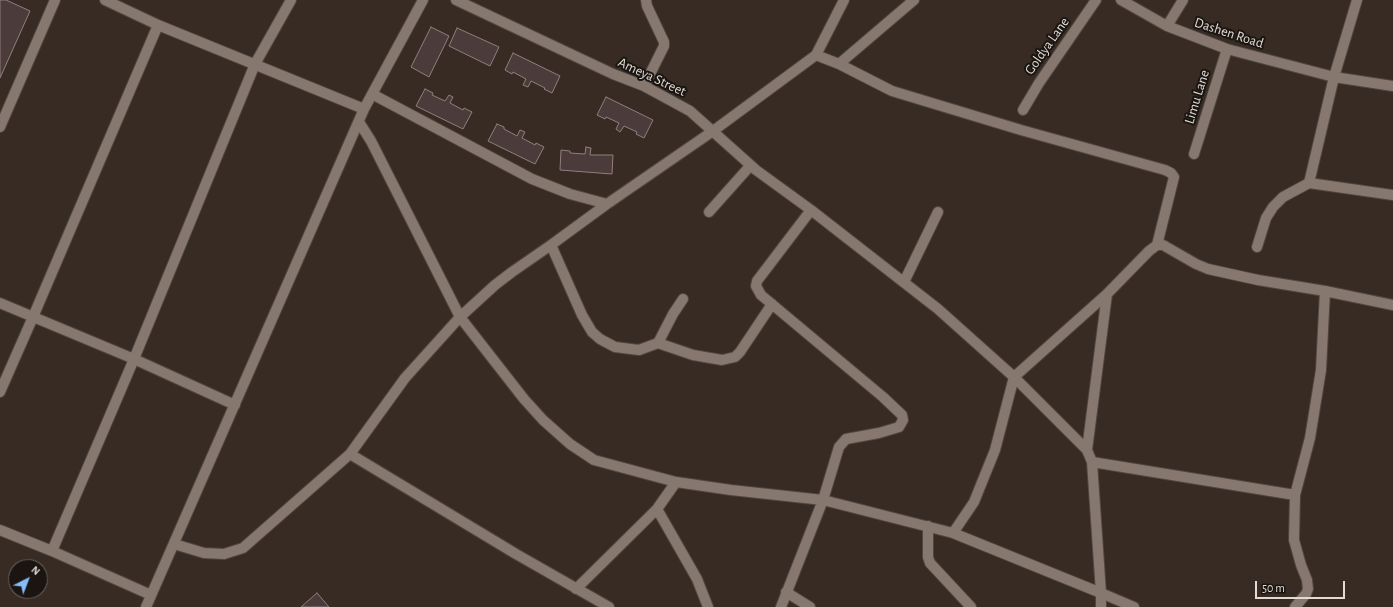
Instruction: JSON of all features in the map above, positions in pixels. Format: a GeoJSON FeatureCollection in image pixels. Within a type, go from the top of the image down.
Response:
{"type":"FeatureCollection","features":[{"type":"Feature","properties":{"kind":"street"},"geometry":{"type":"LineString","coordinates":[[0,127],[55,0]]}},
{"type":"Feature","properties":{"kind":"street"},"geometry":{"type":"LineString","coordinates":[[105,0],[158,25],[364,109]]}},
{"type":"Feature","properties":{"kind":"street"},"geometry":{"type":"LineString","coordinates":[[52,551],[134,359],[255,64],[291,0]]}},
{"type":"Feature","properties":{"kind":"street"},"geometry":{"type":"LineString","coordinates":[[146,607],[364,109],[423,0]]}},
{"type":"Feature","properties":{"kind":"street","name":"Ameya Street"},"geometry":{"type":"LineString","coordinates":[[456,0],[613,74],[644,86],[669,98],[690,112],[713,131],[750,166],[811,210],[938,309],[1014,377],[1087,450]]}},
{"type":"Feature","properties":{"kind":"street"},"geometry":{"type":"LineString","coordinates":[[644,86],[664,46],[664,42],[647,6],[646,0]]}},
{"type":"Feature","properties":{"kind":"street"},"geometry":{"type":"LineString","coordinates":[[174,544],[204,553],[224,554],[243,548],[350,454],[405,378],[460,317],[495,285],[607,204],[713,131],[816,55],[844,0]]}},
{"type":"Feature","properties":{"kind":"street"},"geometry":{"type":"LineString","coordinates":[[839,64],[914,0]]}},
{"type":"Feature","properties":{"kind":"street","name":"Goldya Lane"},"geometry":{"type":"LineString","coordinates":[[1023,110],[1039,83],[1096,0]]}},
{"type":"Feature","properties":{"kind":"street","name":"Dashen Road"},"geometry":{"type":"LineString","coordinates":[[1121,0],[1167,26],[1227,49],[1334,77],[1393,86]]}},
{"type":"Feature","properties":{"kind":"street"},"geometry":{"type":"LineString","coordinates":[[1167,26],[1184,0]]}},
{"type":"Feature","properties":{"kind":"street"},"geometry":{"type":"LineString","coordinates":[[1309,183],[1334,77],[1357,0]]}},
{"type":"Feature","properties":{"kind":"street"},"geometry":{"type":"LineString","coordinates":[[0,392],[158,25]]}},
{"type":"Feature","properties":{"kind":"street","name":"Limu Lane"},"geometry":{"type":"LineString","coordinates":[[1194,154],[1227,49]]}},
{"type":"Feature","properties":{"kind":"street"},"geometry":{"type":"LineString","coordinates":[[816,55],[839,64],[892,90],[1021,130],[1158,168],[1171,173],[1174,177],[1157,245],[1149,251],[1107,294],[1014,377],[995,450],[974,502],[953,533]]}},
{"type":"Feature","properties":{"kind":"street"},"geometry":{"type":"LineString","coordinates":[[372,94],[532,179],[570,194],[607,204]]}},
{"type":"Feature","properties":{"kind":"street"},"geometry":{"type":"LineString","coordinates":[[359,122],[371,141],[460,317],[524,399],[543,420],[570,444],[594,460],[676,482],[823,500],[928,526],[953,533],[1134,607]]}},
{"type":"Feature","properties":{"kind":"street"},"geometry":{"type":"LineString","coordinates":[[709,212],[750,166]]}},
{"type":"Feature","properties":{"kind":"street"},"geometry":{"type":"LineString","coordinates":[[1257,247],[1266,218],[1273,207],[1283,197],[1309,183],[1393,196]]}},
{"type":"Feature","properties":{"kind":"street"},"geometry":{"type":"LineString","coordinates":[[781,607],[823,500],[841,442],[846,439],[879,433],[899,427],[903,420],[902,415],[883,397],[761,295],[756,286],[757,281],[811,210]]}},
{"type":"Feature","properties":{"kind":"street"},"geometry":{"type":"LineString","coordinates":[[904,282],[938,212]]}},
{"type":"Feature","properties":{"kind":"street"},"geometry":{"type":"LineString","coordinates":[[551,245],[582,315],[592,332],[600,340],[615,346],[640,350],[658,343],[693,355],[722,360],[735,357],[750,338],[772,304]]}},
{"type":"Feature","properties":{"kind":"street"},"geometry":{"type":"LineString","coordinates":[[1157,245],[1163,246],[1208,269],[1258,280],[1325,290],[1393,304]]}},
{"type":"Feature","properties":{"kind":"street"},"geometry":{"type":"LineString","coordinates":[[1295,607],[1306,594],[1308,589],[1307,580],[1294,540],[1295,495],[1310,438],[1321,370],[1325,290]]}},
{"type":"Feature","properties":{"kind":"street"},"geometry":{"type":"LineString","coordinates":[[1101,607],[1092,462],[1087,450],[1107,294]]}},
{"type":"Feature","properties":{"kind":"street"},"geometry":{"type":"LineString","coordinates":[[658,343],[673,314],[683,299]]}},
{"type":"Feature","properties":{"kind":"street"},"geometry":{"type":"LineString","coordinates":[[0,303],[134,359],[235,405]]}},
{"type":"Feature","properties":{"kind":"street"},"geometry":{"type":"LineString","coordinates":[[350,454],[576,590],[609,607]]}},
{"type":"Feature","properties":{"kind":"street"},"geometry":{"type":"LineString","coordinates":[[1092,462],[1295,495]]}},
{"type":"Feature","properties":{"kind":"street"},"geometry":{"type":"LineString","coordinates":[[576,590],[657,509],[676,482]]}},
{"type":"Feature","properties":{"kind":"street"},"geometry":{"type":"LineString","coordinates":[[657,509],[697,579],[708,607]]}},
{"type":"Feature","properties":{"kind":"street"},"geometry":{"type":"LineString","coordinates":[[928,526],[928,557],[930,563],[971,607]]}},
{"type":"Feature","properties":{"kind":"street"},"geometry":{"type":"LineString","coordinates":[[0,530],[52,551],[151,595]]}},
{"type":"Feature","properties":{"kind":"street"},"geometry":{"type":"LineString","coordinates":[[786,592],[810,607]]}},
{"type":"Feature","properties":{"kind":"building"},"geometry":{"type":"Polygon","coordinates":[[[0,0],[6,0],[30,11],[0,78],[0,0]]]}},
{"type":"Feature","properties":{"kind":"building"},"geometry":{"type":"Polygon","coordinates":[[[431,27],[449,36],[429,77],[411,67],[431,27]]]}},
{"type":"Feature","properties":{"kind":"building"},"geometry":{"type":"Polygon","coordinates":[[[457,28],[499,47],[490,66],[449,46],[457,28]]]}},
{"type":"Feature","properties":{"kind":"building"},"geometry":{"type":"Polygon","coordinates":[[[513,53],[560,76],[552,93],[531,81],[528,87],[523,85],[526,79],[513,72],[512,74],[505,70],[513,53]]]}},
{"type":"Feature","properties":{"kind":"building"},"geometry":{"type":"Polygon","coordinates":[[[425,89],[433,93],[432,95],[445,101],[449,95],[453,97],[450,103],[463,110],[464,108],[472,112],[463,129],[416,106],[425,89]]]}},
{"type":"Feature","properties":{"kind":"building"},"geometry":{"type":"Polygon","coordinates":[[[606,97],[653,120],[644,138],[636,134],[637,132],[624,126],[620,132],[616,129],[619,123],[597,115],[606,97]]]}},
{"type":"Feature","properties":{"kind":"building"},"geometry":{"type":"Polygon","coordinates":[[[497,124],[517,136],[520,130],[525,132],[522,138],[535,145],[536,143],[544,147],[535,164],[488,141],[497,124]]]}},
{"type":"Feature","properties":{"kind":"building"},"geometry":{"type":"Polygon","coordinates":[[[586,147],[591,148],[590,155],[613,155],[612,174],[560,170],[561,150],[570,151],[570,153],[585,154],[586,147]]]}},
{"type":"Feature","properties":{"kind":"building"},"geometry":{"type":"Polygon","coordinates":[[[317,593],[329,607],[301,607],[317,593]]]}}]}
